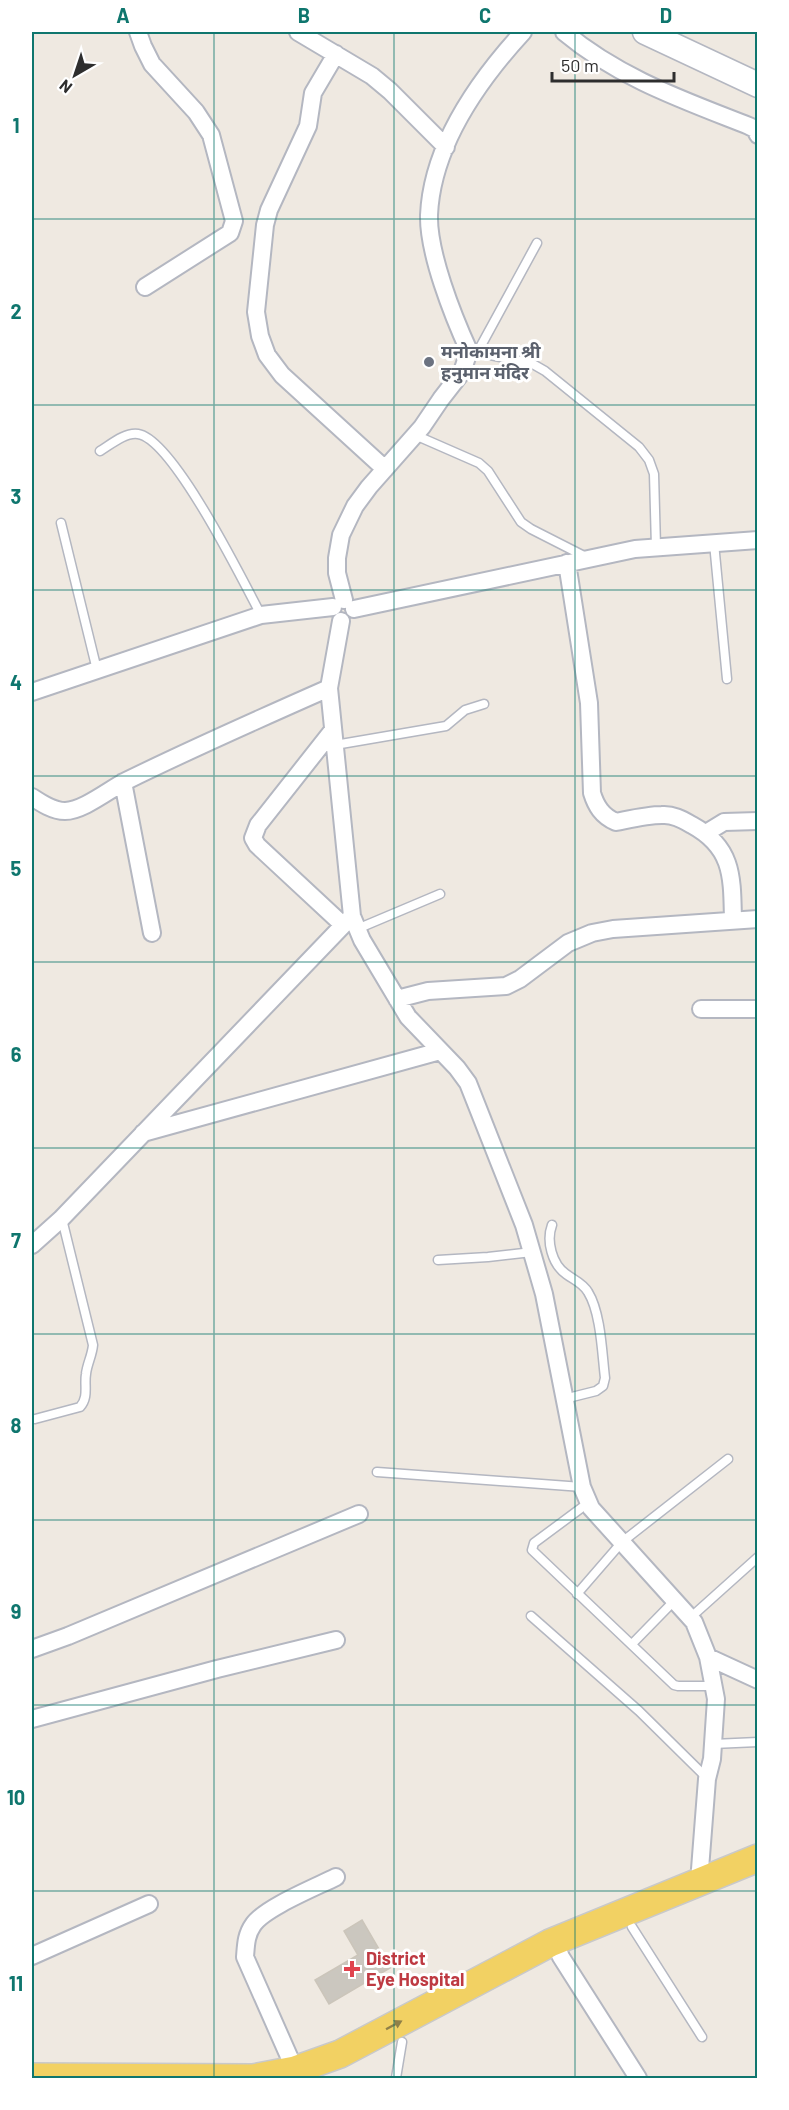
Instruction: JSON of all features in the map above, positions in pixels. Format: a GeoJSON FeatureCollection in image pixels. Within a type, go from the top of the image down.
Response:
{"type":"FeatureCollection","features":[{"type":"Feature","properties":{"kind":"main road"},"geometry":{"type":"LineString","coordinates":[[655,34],[758,85]]}},
{"type":"Feature","properties":{"kind":"main road"},"geometry":{"type":"LineString","coordinates":[[305,2074],[340,2054],[558,1949],[699,1882],[758,1858]]}},
{"type":"Feature","properties":{"kind":"main road"},"geometry":{"type":"LineString","coordinates":[[32,2077],[253,2078],[346,2069],[402,2042],[558,1949],[577,1949],[758,1876]]}},
{"type":"Feature","properties":{"kind":"street"},"geometry":{"type":"LineString","coordinates":[[138,32],[142,46],[152,64],[196,112],[211,135],[234,221],[230,233],[145,287]]}},
{"type":"Feature","properties":{"kind":"street"},"geometry":{"type":"LineString","coordinates":[[298,32],[372,76],[446,147]]}},
{"type":"Feature","properties":{"kind":"street"},"geometry":{"type":"LineString","coordinates":[[32,1245],[62,1219],[143,1133],[351,923],[329,687],[343,609],[337,573],[341,535],[355,506],[415,435],[462,372],[473,352],[456,321],[432,244],[429,218],[432,182],[446,147],[486,75],[523,32]]}},
{"type":"Feature","properties":{"kind":"street"},"geometry":{"type":"LineString","coordinates":[[564,32],[585,50],[615,69],[656,89],[755,129],[758,135]]}},
{"type":"Feature","properties":{"kind":"street"},"geometry":{"type":"LineString","coordinates":[[336,54],[314,93],[308,126],[267,218],[256,312],[260,336],[267,355],[282,375],[385,469]]}},
{"type":"Feature","properties":{"kind":"street"},"geometry":{"type":"LineString","coordinates":[[32,692],[261,615],[343,609],[635,549],[758,540]]}},
{"type":"Feature","properties":{"kind":"street"},"geometry":{"type":"LineString","coordinates":[[567,564],[590,704],[592,793],[596,805],[602,813],[616,822],[663,814],[681,818],[706,833],[720,848],[728,862],[732,882],[733,921]]}},
{"type":"Feature","properties":{"kind":"street"},"geometry":{"type":"LineString","coordinates":[[32,797],[45,805],[65,811],[79,807],[123,782],[329,687]]}},
{"type":"Feature","properties":{"kind":"street"},"geometry":{"type":"LineString","coordinates":[[334,738],[258,825],[253,838],[257,845],[351,923],[408,1017],[457,1068],[468,1083],[524,1224],[544,1294],[585,1495],[622,1542],[694,1622],[708,1656],[716,1699],[699,1882]]}},
{"type":"Feature","properties":{"kind":"street"},"geometry":{"type":"LineString","coordinates":[[123,782],[152,933]]}},
{"type":"Feature","properties":{"kind":"street"},"geometry":{"type":"LineString","coordinates":[[706,833],[724,822],[758,820]]}},
{"type":"Feature","properties":{"kind":"street"},"geometry":{"type":"LineString","coordinates":[[397,999],[428,991],[506,986],[520,979],[568,943],[592,933],[613,928],[758,919]]}},
{"type":"Feature","properties":{"kind":"street"},"geometry":{"type":"LineString","coordinates":[[701,1009],[758,1009]]}},
{"type":"Feature","properties":{"kind":"street"},"geometry":{"type":"LineString","coordinates":[[143,1133],[440,1051]]}},
{"type":"Feature","properties":{"kind":"street"},"geometry":{"type":"LineString","coordinates":[[32,1649],[359,1514]]}},
{"type":"Feature","properties":{"kind":"street"},"geometry":{"type":"LineString","coordinates":[[32,1719],[336,1640]]}},
{"type":"Feature","properties":{"kind":"street"},"geometry":{"type":"LineString","coordinates":[[708,1656],[758,1680]]}},
{"type":"Feature","properties":{"kind":"street"},"geometry":{"type":"LineString","coordinates":[[305,2074],[245,1957],[246,1939],[254,1923],[264,1913],[336,1877]]}},
{"type":"Feature","properties":{"kind":"street"},"geometry":{"type":"LineString","coordinates":[[32,1956],[149,1904]]}},
{"type":"Feature","properties":{"kind":"street"},"geometry":{"type":"LineString","coordinates":[[558,1949],[638,2079]]}},
{"type":"Feature","properties":{"kind":"lane"},"geometry":{"type":"LineString","coordinates":[[537,243],[473,352],[531,363],[545,371],[639,447],[649,460],[654,474],[656,548]]}},
{"type":"Feature","properties":{"kind":"lane"},"geometry":{"type":"LineString","coordinates":[[100,451],[134,433],[151,440],[185,478],[261,615]]}},
{"type":"Feature","properties":{"kind":"lane"},"geometry":{"type":"LineString","coordinates":[[415,435],[479,463],[488,471],[521,522],[531,530],[589,559]]}},
{"type":"Feature","properties":{"kind":"lane"},"geometry":{"type":"LineString","coordinates":[[61,523],[97,670]]}},
{"type":"Feature","properties":{"kind":"lane"},"geometry":{"type":"LineString","coordinates":[[714,543],[727,680]]}},
{"type":"Feature","properties":{"kind":"lane"},"geometry":{"type":"LineString","coordinates":[[334,738],[446,726],[465,710],[484,704]]}},
{"type":"Feature","properties":{"kind":"lane"},"geometry":{"type":"LineString","coordinates":[[351,923],[440,894]]}},
{"type":"Feature","properties":{"kind":"lane"},"geometry":{"type":"LineString","coordinates":[[35,1419],[80,1407],[84,1402],[86,1371],[93,1354],[62,1219]]}},
{"type":"Feature","properties":{"kind":"lane"},"geometry":{"type":"LineString","coordinates":[[552,1225],[548,1234],[558,1267],[577,1280],[587,1291],[594,1309],[605,1378],[603,1386],[596,1390],[564,1399]]}},
{"type":"Feature","properties":{"kind":"lane"},"geometry":{"type":"LineString","coordinates":[[438,1260],[532,1252]]}},
{"type":"Feature","properties":{"kind":"lane"},"geometry":{"type":"LineString","coordinates":[[577,1594],[622,1542],[728,1459]]}},
{"type":"Feature","properties":{"kind":"lane"},"geometry":{"type":"LineString","coordinates":[[377,1472],[585,1495]]}},
{"type":"Feature","properties":{"kind":"lane"},"geometry":{"type":"LineString","coordinates":[[585,1495],[534,1543],[532,1550],[674,1685],[714,1686]]}},
{"type":"Feature","properties":{"kind":"lane"},"geometry":{"type":"LineString","coordinates":[[690,1618],[758,1557]]}},
{"type":"Feature","properties":{"kind":"lane"},"geometry":{"type":"LineString","coordinates":[[632,1644],[675,1600]]}},
{"type":"Feature","properties":{"kind":"lane"},"geometry":{"type":"LineString","coordinates":[[531,1616],[639,1711],[707,1779]]}},
{"type":"Feature","properties":{"kind":"lane"},"geometry":{"type":"LineString","coordinates":[[713,1744],[758,1742]]}},
{"type":"Feature","properties":{"kind":"lane"},"geometry":{"type":"LineString","coordinates":[[632,1927],[702,2037]]}},
{"type":"Feature","properties":{"kind":"lane"},"geometry":{"type":"LineString","coordinates":[[396,2079],[402,2042]]}},
{"type":"Feature","properties":{"kind":"building"},"geometry":{"type":"Polygon","coordinates":[[[362,1920],[390,1968],[329,2004],[315,1980],[358,1955],[344,1931],[362,1920]]]}},
{"type":"Feature","properties":{"kind":"place","name":"मनोकामना श्री हनुमान मंदिर"},"geometry":{"type":"Point","coordinates":[429,362]}},
{"type":"Feature","properties":{"kind":"place","name":"District Eye Hospital"},"geometry":{"type":"Point","coordinates":[352,1969]}}]}
